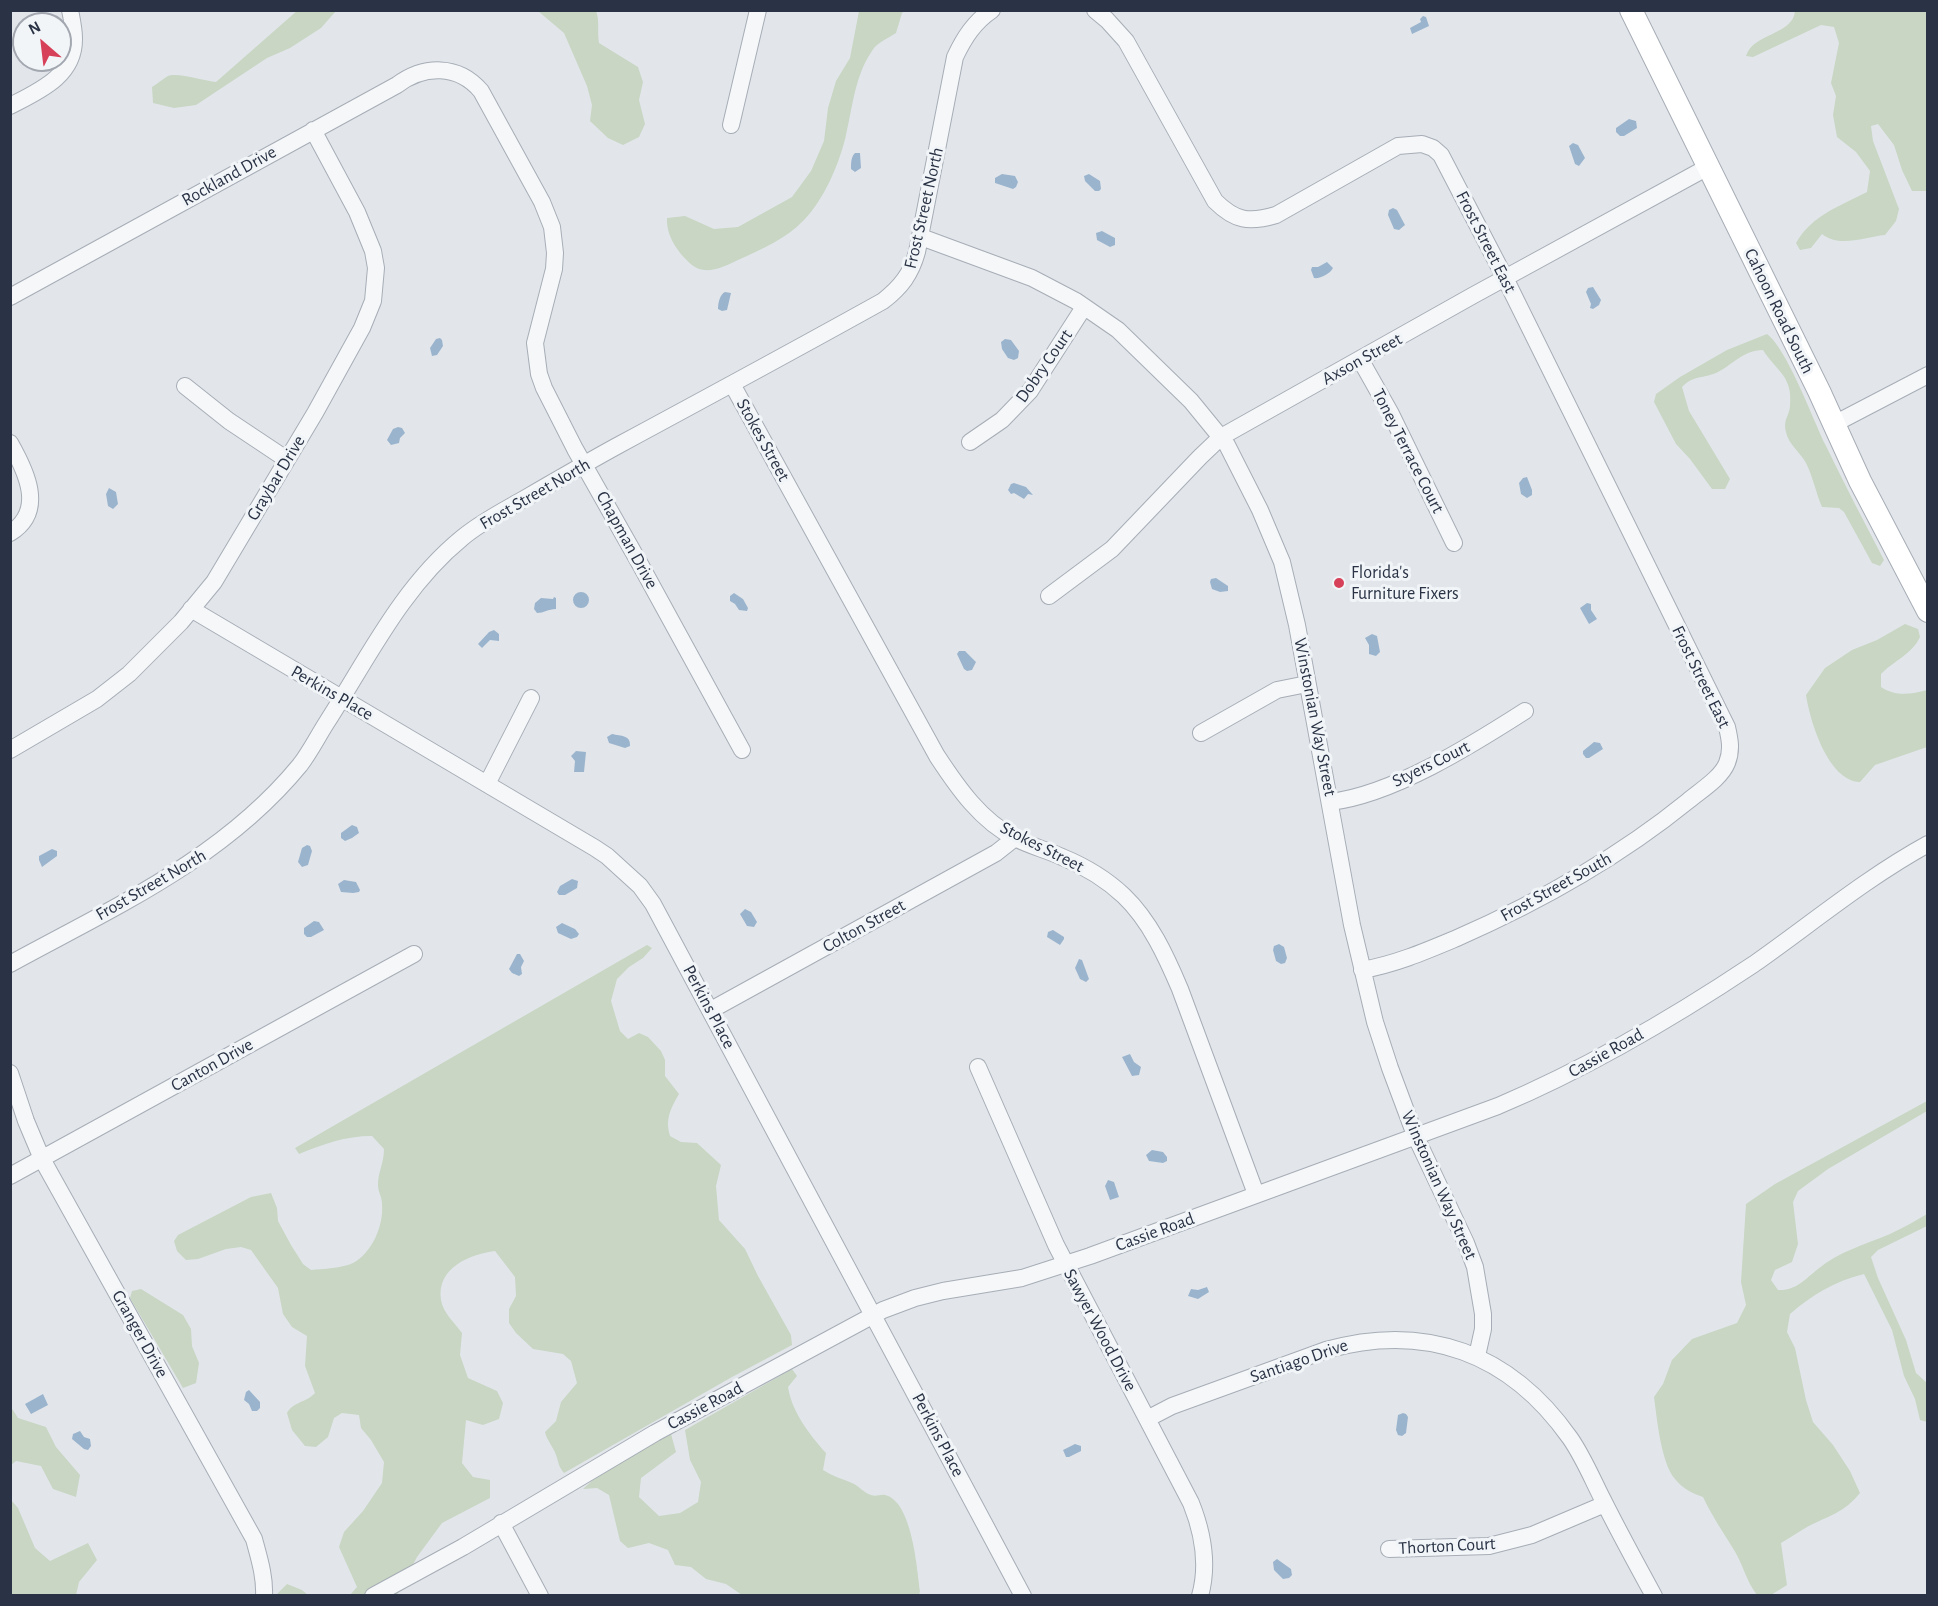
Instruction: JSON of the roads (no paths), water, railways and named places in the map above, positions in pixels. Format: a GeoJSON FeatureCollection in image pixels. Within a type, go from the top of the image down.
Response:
{"type":"FeatureCollection","features":[{"type":"Feature","properties":{"kind":"main road","name":"Cahoon Road South"},"geometry":{"type":"LineString","coordinates":[[1631,10],[1860,481],[1928,611]]}},
{"type":"Feature","properties":{"kind":"street"},"geometry":{"type":"LineString","coordinates":[[10,105],[48,86],[64,70],[74,46],[70,10]]}},
{"type":"Feature","properties":{"kind":"street"},"geometry":{"type":"LineString","coordinates":[[731,125],[759,10]]}},
{"type":"Feature","properties":{"kind":"street","name":"Frost Street North"},"geometry":{"type":"LineString","coordinates":[[10,964],[180,871],[238,827],[300,764],[411,590],[464,536],[584,464],[883,301],[895,292],[913,267],[921,237],[955,57],[973,27],[992,10]]}},
{"type":"Feature","properties":{"kind":"street","name":"Frost Street East"},"geometry":{"type":"LineString","coordinates":[[1095,10],[1126,41],[1215,201],[1240,219],[1257,221],[1275,215],[1398,146],[1422,144],[1433,148],[1441,155],[1505,278],[1727,727],[1731,745],[1727,763]]}},
{"type":"Feature","properties":{"kind":"street","name":"Rockland Drive"},"geometry":{"type":"LineString","coordinates":[[10,297],[416,73],[440,69],[452,72]]}},
{"type":"Feature","properties":{"kind":"street","name":"Chapman Drive"},"geometry":{"type":"LineString","coordinates":[[452,72],[469,79],[481,91],[542,202],[552,227],[554,269],[536,333],[536,358],[544,388],[742,750]]}},
{"type":"Feature","properties":{"kind":"street","name":"Graybar Drive"},"geometry":{"type":"LineString","coordinates":[[10,750],[97,699],[129,674],[214,582],[315,413],[362,328],[373,301],[376,268],[373,251],[357,212],[313,130]]}},
{"type":"Feature","properties":{"kind":"street","name":"Axson Street"},"geometry":{"type":"LineString","coordinates":[[1049,596],[1112,549],[1221,437],[1708,167]]}},
{"type":"Feature","properties":{"kind":"street","name":"Winstonian Way Street"},"geometry":{"type":"LineString","coordinates":[[921,237],[1032,278],[1084,307],[1118,330],[1165,374],[1221,437],[1260,510],[1282,562],[1298,625],[1307,684],[1362,970],[1381,1041],[1415,1135],[1475,1267],[1483,1314],[1483,1329],[1477,1356]]}},
{"type":"Feature","properties":{"kind":"street","name":"Dobry Court"},"geometry":{"type":"LineString","coordinates":[[970,442],[1002,420],[1030,391],[1084,307]]}},
{"type":"Feature","properties":{"kind":"street","name":"Toney Terrace Court"},"geometry":{"type":"LineString","coordinates":[[1360,359],[1391,414],[1454,543]]}},
{"type":"Feature","properties":{"kind":"street"},"geometry":{"type":"LineString","coordinates":[[1833,424],[1928,375]]}},
{"type":"Feature","properties":{"kind":"street","name":"Stokes Street"},"geometry":{"type":"LineString","coordinates":[[732,384],[937,756],[961,791],[983,816],[1015,838],[1087,869],[1123,895],[1147,923],[1171,966],[1256,1194]]}},
{"type":"Feature","properties":{"kind":"street"},"geometry":{"type":"LineString","coordinates":[[184,386],[229,421],[286,459]]}},
{"type":"Feature","properties":{"kind":"street"},"geometry":{"type":"LineString","coordinates":[[10,443],[30,484],[30,496],[24,520],[10,533]]}},
{"type":"Feature","properties":{"kind":"street","name":"Perkins Place"},"geometry":{"type":"LineString","coordinates":[[191,609],[595,848],[640,886],[654,904],[1023,1596]]}},
{"type":"Feature","properties":{"kind":"street"},"geometry":{"type":"LineString","coordinates":[[1202,733],[1277,690],[1307,684]]}},
{"type":"Feature","properties":{"kind":"street"},"geometry":{"type":"LineString","coordinates":[[487,784],[531,698]]}},
{"type":"Feature","properties":{"kind":"street","name":"Styers Court"},"geometry":{"type":"LineString","coordinates":[[1330,802],[1358,798],[1415,774],[1481,739],[1524,711]]}},
{"type":"Feature","properties":{"kind":"street","name":"Frost Street South"},"geometry":{"type":"LineString","coordinates":[[1362,970],[1394,964],[1492,923],[1572,880],[1673,813],[1709,784],[1727,763]]}},
{"type":"Feature","properties":{"kind":"street","name":"Colton Street"},"geometry":{"type":"LineString","coordinates":[[711,1010],[996,853],[1015,838]]}},
{"type":"Feature","properties":{"kind":"street","name":"Cassie Road"},"geometry":{"type":"LineString","coordinates":[[373,1596],[463,1547],[655,1433],[874,1315],[915,1298],[1022,1278],[1066,1264],[1498,1106],[1538,1089],[1619,1047],[1753,964],[1879,875],[1928,844]]}},
{"type":"Feature","properties":{"kind":"street","name":"Canton Drive"},"geometry":{"type":"LineString","coordinates":[[10,1176],[414,954]]}},
{"type":"Feature","properties":{"kind":"street","name":"Sawyer Wood Drive"},"geometry":{"type":"LineString","coordinates":[[978,1067],[1066,1264],[1198,1519],[1204,1545],[1200,1596]]}},
{"type":"Feature","properties":{"kind":"street","name":"Granger Drive"},"geometry":{"type":"LineString","coordinates":[[10,1073],[42,1159],[254,1539],[261,1564],[264,1596]]}},
{"type":"Feature","properties":{"kind":"street","name":"Santiago Drive"},"geometry":{"type":"LineString","coordinates":[[1147,1419],[1172,1406],[1326,1350],[1352,1343],[1379,1339],[1409,1340],[1449,1347],[1477,1356],[1499,1368],[1525,1388],[1561,1426],[1578,1450],[1654,1596]]}},
{"type":"Feature","properties":{"kind":"street","name":"Thorton Court"},"geometry":{"type":"LineString","coordinates":[[1389,1549],[1489,1546],[1532,1535],[1605,1504]]}},
{"type":"Feature","properties":{"kind":"street"},"geometry":{"type":"LineString","coordinates":[[501,1523],[540,1596]]}},
{"type":"Feature","properties":{"kind":"water"},"geometry":{"type":"Polygon","coordinates":[[[1423,16],[1426,17],[1429,26],[1412,34],[1410,28],[1421,22],[1420,19],[1423,16]]]}},
{"type":"Feature","properties":{"kind":"water"},"geometry":{"type":"Polygon","coordinates":[[[1629,119],[1636,121],[1637,128],[1620,136],[1616,128],[1629,119]]]}},
{"type":"Feature","properties":{"kind":"water"},"geometry":{"type":"Polygon","coordinates":[[[1573,143],[1578,145],[1585,158],[1579,166],[1575,164],[1569,146],[1573,143]]]}},
{"type":"Feature","properties":{"kind":"water"},"geometry":{"type":"Polygon","coordinates":[[[855,153],[860,153],[861,168],[855,172],[851,169],[855,153]]]}},
{"type":"Feature","properties":{"kind":"water"},"geometry":{"type":"Polygon","coordinates":[[[1002,174],[1015,176],[1018,182],[1016,187],[1013,189],[995,183],[995,178],[1002,174]]]}},
{"type":"Feature","properties":{"kind":"water"},"geometry":{"type":"Polygon","coordinates":[[[1089,174],[1100,181],[1099,191],[1095,191],[1085,181],[1084,176],[1089,174]]]}},
{"type":"Feature","properties":{"kind":"water"},"geometry":{"type":"Polygon","coordinates":[[[1393,208],[1397,210],[1405,225],[1399,230],[1394,229],[1388,215],[1389,210],[1393,208]]]}},
{"type":"Feature","properties":{"kind":"water"},"geometry":{"type":"Polygon","coordinates":[[[1102,231],[1115,238],[1115,245],[1110,247],[1097,240],[1096,233],[1102,231]]]}},
{"type":"Feature","properties":{"kind":"water"},"geometry":{"type":"Polygon","coordinates":[[[1327,262],[1333,268],[1332,270],[1322,277],[1314,278],[1312,267],[1318,267],[1327,262]]]}},
{"type":"Feature","properties":{"kind":"water"},"geometry":{"type":"Polygon","coordinates":[[[1593,287],[1601,300],[1599,305],[1593,309],[1590,308],[1591,304],[1586,292],[1588,288],[1593,287]]]}},
{"type":"Feature","properties":{"kind":"water"},"geometry":{"type":"Polygon","coordinates":[[[725,292],[731,293],[727,310],[722,311],[718,309],[718,304],[725,292]]]}},
{"type":"Feature","properties":{"kind":"water"},"geometry":{"type":"Polygon","coordinates":[[[440,338],[443,346],[437,355],[432,356],[430,348],[436,339],[440,338]]]}},
{"type":"Feature","properties":{"kind":"water"},"geometry":{"type":"Polygon","coordinates":[[[1005,339],[1011,340],[1019,351],[1018,358],[1014,360],[1008,358],[1002,349],[1001,342],[1005,339]]]}},
{"type":"Feature","properties":{"kind":"water"},"geometry":{"type":"Polygon","coordinates":[[[402,428],[405,433],[399,443],[391,445],[387,440],[393,429],[402,428]]]}},
{"type":"Feature","properties":{"kind":"water"},"geometry":{"type":"Polygon","coordinates":[[[1527,477],[1532,495],[1527,498],[1521,494],[1519,483],[1527,477]]]}},
{"type":"Feature","properties":{"kind":"water"},"geometry":{"type":"Polygon","coordinates":[[[1014,483],[1026,487],[1033,495],[1028,494],[1024,499],[1014,493],[1011,494],[1008,490],[1014,483]]]}},
{"type":"Feature","properties":{"kind":"water"},"geometry":{"type":"Polygon","coordinates":[[[109,488],[116,492],[118,504],[113,509],[108,506],[106,494],[109,488]]]}},
{"type":"Feature","properties":{"kind":"water"},"geometry":{"type":"Polygon","coordinates":[[[1216,578],[1228,586],[1228,591],[1220,592],[1212,589],[1211,579],[1216,578]]]}},
{"type":"Feature","properties":{"kind":"water"},"geometry":{"type":"Polygon","coordinates":[[[581,592],[587,594],[589,600],[587,606],[581,608],[575,606],[573,600],[575,594],[581,592]]]}},
{"type":"Feature","properties":{"kind":"water"},"geometry":{"type":"Polygon","coordinates":[[[734,593],[743,599],[748,608],[747,611],[739,610],[730,601],[730,596],[734,593]]]}},
{"type":"Feature","properties":{"kind":"water"},"geometry":{"type":"Polygon","coordinates":[[[541,598],[553,599],[556,598],[556,609],[537,613],[534,609],[535,603],[541,598]]]}},
{"type":"Feature","properties":{"kind":"water"},"geometry":{"type":"Polygon","coordinates":[[[1587,603],[1591,604],[1591,610],[1597,619],[1589,624],[1580,608],[1587,603]]]}},
{"type":"Feature","properties":{"kind":"water"},"geometry":{"type":"Polygon","coordinates":[[[494,630],[499,634],[499,641],[490,640],[482,648],[478,644],[494,630]]]}},
{"type":"Feature","properties":{"kind":"water"},"geometry":{"type":"Polygon","coordinates":[[[1372,634],[1377,636],[1380,652],[1376,656],[1369,654],[1369,645],[1365,638],[1372,634]]]}},
{"type":"Feature","properties":{"kind":"water"},"geometry":{"type":"Polygon","coordinates":[[[959,651],[965,651],[976,662],[972,670],[964,669],[957,654],[959,651]]]}},
{"type":"Feature","properties":{"kind":"water"},"geometry":{"type":"Polygon","coordinates":[[[612,734],[627,738],[630,746],[625,748],[609,743],[607,737],[612,734]]]}},
{"type":"Feature","properties":{"kind":"water"},"geometry":{"type":"Polygon","coordinates":[[[1594,742],[1600,743],[1603,749],[1586,758],[1583,751],[1594,742]]]}},
{"type":"Feature","properties":{"kind":"water"},"geometry":{"type":"Polygon","coordinates":[[[576,751],[586,752],[584,772],[574,772],[575,761],[571,756],[576,751]]]}},
{"type":"Feature","properties":{"kind":"water"},"geometry":{"type":"Polygon","coordinates":[[[352,825],[357,827],[359,833],[345,841],[341,838],[341,833],[352,825]]]}},
{"type":"Feature","properties":{"kind":"water"},"geometry":{"type":"Polygon","coordinates":[[[307,845],[312,851],[308,865],[302,867],[298,862],[302,848],[307,845]]]}},
{"type":"Feature","properties":{"kind":"water"},"geometry":{"type":"Polygon","coordinates":[[[52,849],[57,851],[57,856],[42,867],[39,856],[52,849]]]}},
{"type":"Feature","properties":{"kind":"water"},"geometry":{"type":"Polygon","coordinates":[[[572,879],[578,881],[577,888],[565,895],[559,895],[557,892],[560,886],[572,879]]]}},
{"type":"Feature","properties":{"kind":"water"},"geometry":{"type":"Polygon","coordinates":[[[344,880],[356,882],[359,892],[341,892],[338,884],[344,880]]]}},
{"type":"Feature","properties":{"kind":"water"},"geometry":{"type":"Polygon","coordinates":[[[745,909],[751,912],[757,922],[754,927],[747,926],[740,914],[745,909]]]}},
{"type":"Feature","properties":{"kind":"water"},"geometry":{"type":"Polygon","coordinates":[[[314,921],[319,922],[324,930],[307,937],[304,934],[304,928],[314,921]]]}},
{"type":"Feature","properties":{"kind":"water"},"geometry":{"type":"Polygon","coordinates":[[[562,923],[575,929],[579,934],[577,937],[571,939],[558,933],[556,927],[562,923]]]}},
{"type":"Feature","properties":{"kind":"water"},"geometry":{"type":"Polygon","coordinates":[[[1053,930],[1064,937],[1060,945],[1047,937],[1048,932],[1053,930]]]}},
{"type":"Feature","properties":{"kind":"water"},"geometry":{"type":"Polygon","coordinates":[[[1279,944],[1284,947],[1287,958],[1285,963],[1281,964],[1276,961],[1273,950],[1274,946],[1279,944]]]}},
{"type":"Feature","properties":{"kind":"water"},"geometry":{"type":"Polygon","coordinates":[[[517,954],[520,954],[524,961],[521,967],[522,974],[519,976],[509,969],[517,954]]]}},
{"type":"Feature","properties":{"kind":"water"},"geometry":{"type":"Polygon","coordinates":[[[1079,959],[1082,960],[1089,979],[1086,982],[1080,979],[1075,968],[1079,959]]]}},
{"type":"Feature","properties":{"kind":"water"},"geometry":{"type":"Polygon","coordinates":[[[1130,1054],[1134,1062],[1141,1067],[1139,1075],[1132,1076],[1122,1057],[1130,1054]]]}},
{"type":"Feature","properties":{"kind":"water"},"geometry":{"type":"Polygon","coordinates":[[[1152,1150],[1163,1152],[1167,1161],[1163,1163],[1149,1161],[1146,1155],[1152,1150]]]}},
{"type":"Feature","properties":{"kind":"water"},"geometry":{"type":"Polygon","coordinates":[[[1108,1180],[1114,1182],[1119,1197],[1110,1200],[1105,1186],[1108,1180]]]}},
{"type":"Feature","properties":{"kind":"water"},"geometry":{"type":"Polygon","coordinates":[[[1207,1287],[1209,1292],[1198,1299],[1188,1296],[1191,1289],[1198,1290],[1207,1287]]]}},
{"type":"Feature","properties":{"kind":"water"},"geometry":{"type":"Polygon","coordinates":[[[249,1390],[260,1402],[260,1408],[257,1411],[252,1411],[244,1400],[249,1390]]]}},
{"type":"Feature","properties":{"kind":"water"},"geometry":{"type":"Polygon","coordinates":[[[43,1394],[48,1405],[31,1414],[25,1404],[43,1394]]]}},
{"type":"Feature","properties":{"kind":"water"},"geometry":{"type":"Polygon","coordinates":[[[1403,1413],[1408,1417],[1406,1433],[1402,1436],[1398,1435],[1396,1430],[1398,1415],[1403,1413]]]}},
{"type":"Feature","properties":{"kind":"water"},"geometry":{"type":"Polygon","coordinates":[[[80,1431],[84,1437],[90,1439],[91,1446],[88,1450],[72,1439],[73,1434],[80,1431]]]}},
{"type":"Feature","properties":{"kind":"water"},"geometry":{"type":"Polygon","coordinates":[[[1075,1444],[1081,1446],[1081,1451],[1066,1457],[1063,1450],[1075,1444]]]}},
{"type":"Feature","properties":{"kind":"water"},"geometry":{"type":"Polygon","coordinates":[[[1277,1559],[1291,1569],[1292,1575],[1289,1578],[1283,1579],[1274,1570],[1273,1562],[1277,1559]]]}},
{"type":"Feature","properties":{"kind":"place","name":"Florida's Furniture Fixers"},"geometry":{"type":"Point","coordinates":[1339,583]}}]}
